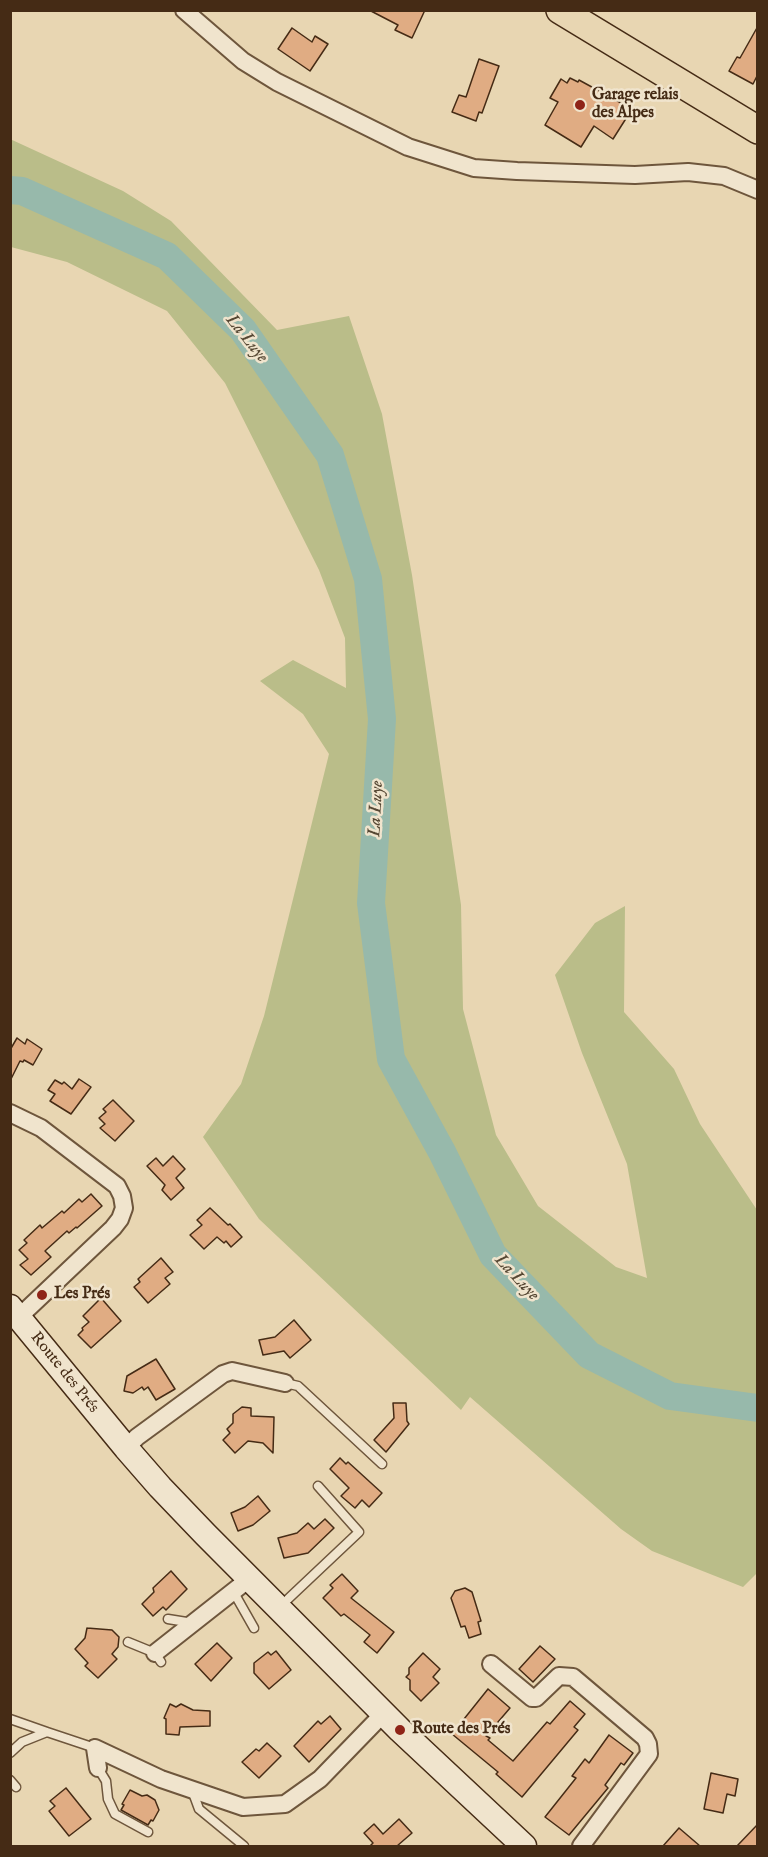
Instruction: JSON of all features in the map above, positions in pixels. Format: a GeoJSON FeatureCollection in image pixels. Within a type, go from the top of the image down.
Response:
{"type":"FeatureCollection","features":[{"type":"Feature","properties":{"kind":"main road"},"geometry":{"type":"LineString","coordinates":[[560,10],[758,130]]}},
{"type":"Feature","properties":{"kind":"street"},"geometry":{"type":"LineString","coordinates":[[184,10],[243,61],[277,82],[408,147],[474,168],[635,175],[688,172],[724,176],[758,190]]}},
{"type":"Feature","properties":{"kind":"street"},"geometry":{"type":"LineString","coordinates":[[10,1113],[41,1128],[117,1186],[124,1208],[113,1228],[15,1312]]}},
{"type":"Feature","properties":{"kind":"street","name":"Route des Prés"},"geometry":{"type":"LineString","coordinates":[[15,1312],[241,1585],[524,1846]]}},
{"type":"Feature","properties":{"kind":"street"},"geometry":{"type":"LineString","coordinates":[[126,1448],[137,1437],[224,1374],[232,1371],[285,1383]]}},
{"type":"Feature","properties":{"kind":"street"},"geometry":{"type":"LineString","coordinates":[[158,1658],[193,1623],[241,1585]]}},
{"type":"Feature","properties":{"kind":"street"},"geometry":{"type":"LineString","coordinates":[[491,1664],[532,1698],[536,1698],[559,1676],[573,1677],[645,1738],[648,1744],[649,1754],[581,1846]]}},
{"type":"Feature","properties":{"kind":"street"},"geometry":{"type":"LineString","coordinates":[[95,1748],[161,1779],[243,1807],[285,1804],[320,1779],[383,1714]]}},
{"type":"Feature","properties":{"kind":"street"},"geometry":{"type":"LineString","coordinates":[[95,1748],[98,1768]]}},
{"type":"Feature","properties":{"kind":"lane"},"geometry":{"type":"LineString","coordinates":[[285,1383],[298,1386],[382,1464]]}},
{"type":"Feature","properties":{"kind":"lane"},"geometry":{"type":"LineString","coordinates":[[288,1599],[359,1532],[318,1486]]}},
{"type":"Feature","properties":{"kind":"lane"},"geometry":{"type":"LineString","coordinates":[[241,1585],[254,1628]]}},
{"type":"Feature","properties":{"kind":"lane"},"geometry":{"type":"LineString","coordinates":[[168,1618],[193,1623]]}},
{"type":"Feature","properties":{"kind":"lane"},"geometry":{"type":"LineString","coordinates":[[128,1642],[158,1658]]}},
{"type":"Feature","properties":{"kind":"lane"},"geometry":{"type":"LineString","coordinates":[[10,1719],[95,1748]]}},
{"type":"Feature","properties":{"kind":"lane"},"geometry":{"type":"LineString","coordinates":[[10,1753],[22,1742],[47,1732]]}},
{"type":"Feature","properties":{"kind":"lane"},"geometry":{"type":"LineString","coordinates":[[98,1768],[106,1781],[108,1799],[115,1814],[148,1832]]}},
{"type":"Feature","properties":{"kind":"lane"},"geometry":{"type":"LineString","coordinates":[[192,1790],[199,1809],[244,1846]]}},
{"type":"Feature","properties":{"kind":"green space"},"geometry":{"type":"Polygon","coordinates":[[[10,139],[123,191],[171,221],[277,330],[349,316],[382,414],[412,575],[461,905],[463,1009],[496,1135],[538,1206],[616,1267],[647,1278],[627,1164],[582,1053],[555,975],[595,923],[625,906],[624,1012],[674,1069],[700,1124],[757,1210],[758,1572],[743,1587],[652,1551],[621,1529],[470,1397],[461,1410],[259,1219],[203,1137],[241,1084],[264,1016],[329,754],[303,714],[260,681],[293,660],[346,688],[345,638],[319,570],[225,383],[167,311],[67,262],[11,247],[10,139]]]}},
{"type":"Feature","properties":{"kind":"building"},"geometry":{"type":"Polygon","coordinates":[[[369,10],[425,10],[412,38],[395,30],[398,25],[369,10]]]}},
{"type":"Feature","properties":{"kind":"building"},"geometry":{"type":"Polygon","coordinates":[[[758,26],[758,74],[753,84],[729,71],[737,57],[740,58],[758,26]]]}},
{"type":"Feature","properties":{"kind":"building"},"geometry":{"type":"Polygon","coordinates":[[[292,28],[312,42],[315,36],[328,44],[310,71],[278,49],[292,28]]]}},
{"type":"Feature","properties":{"kind":"building"},"geometry":{"type":"Polygon","coordinates":[[[479,59],[499,66],[482,113],[479,112],[476,121],[452,112],[459,95],[466,97],[479,59]]]}},
{"type":"Feature","properties":{"kind":"building"},"geometry":{"type":"Polygon","coordinates":[[[570,78],[578,82],[579,80],[632,109],[613,139],[594,126],[581,147],[545,125],[558,102],[550,98],[561,79],[567,83],[570,78]]]}},
{"type":"Feature","properties":{"kind":"building"},"geometry":{"type":"Polygon","coordinates":[[[17,1038],[25,1044],[27,1039],[42,1049],[33,1065],[24,1060],[20,1061],[10,1081],[10,1050],[17,1038]]]}},
{"type":"Feature","properties":{"kind":"building"},"geometry":{"type":"Polygon","coordinates":[[[79,1079],[91,1087],[71,1114],[50,1101],[55,1094],[48,1090],[55,1080],[62,1084],[64,1082],[72,1089],[79,1079]]]}},
{"type":"Feature","properties":{"kind":"building"},"geometry":{"type":"Polygon","coordinates":[[[113,1100],[134,1121],[115,1141],[100,1128],[105,1124],[99,1118],[106,1112],[103,1109],[113,1100]]]}},
{"type":"Feature","properties":{"kind":"building"},"geometry":{"type":"Polygon","coordinates":[[[173,1156],[185,1169],[176,1178],[184,1188],[171,1200],[162,1190],[165,1185],[147,1166],[156,1158],[163,1166],[173,1156]]]}},
{"type":"Feature","properties":{"kind":"building"},"geometry":{"type":"Polygon","coordinates":[[[91,1194],[102,1206],[77,1228],[69,1233],[67,1231],[45,1251],[51,1257],[31,1275],[20,1265],[28,1259],[19,1250],[27,1243],[24,1240],[40,1225],[42,1228],[79,1199],[82,1202],[91,1194]]]}},
{"type":"Feature","properties":{"kind":"building"},"geometry":{"type":"Polygon","coordinates":[[[210,1208],[242,1237],[231,1247],[226,1241],[224,1243],[217,1237],[204,1249],[190,1235],[202,1225],[197,1220],[210,1208]]]}},
{"type":"Feature","properties":{"kind":"building"},"geometry":{"type":"Polygon","coordinates":[[[161,1258],[173,1272],[165,1278],[170,1284],[148,1303],[134,1287],[140,1282],[138,1279],[161,1258]]]}},
{"type":"Feature","properties":{"kind":"building"},"geometry":{"type":"Polygon","coordinates":[[[101,1298],[121,1321],[91,1348],[78,1335],[89,1322],[83,1316],[101,1298]]]}},
{"type":"Feature","properties":{"kind":"building"},"geometry":{"type":"Polygon","coordinates":[[[294,1320],[311,1340],[290,1358],[284,1351],[263,1355],[259,1340],[275,1337],[294,1320]]]}},
{"type":"Feature","properties":{"kind":"building"},"geometry":{"type":"Polygon","coordinates":[[[156,1359],[175,1389],[156,1400],[148,1387],[144,1390],[142,1387],[133,1393],[124,1391],[127,1376],[156,1359]]]}},
{"type":"Feature","properties":{"kind":"building"},"geometry":{"type":"Polygon","coordinates":[[[393,1403],[406,1403],[409,1424],[386,1452],[374,1440],[394,1418],[393,1403]]]}},
{"type":"Feature","properties":{"kind":"building"},"geometry":{"type":"Polygon","coordinates":[[[242,1407],[251,1408],[251,1416],[274,1417],[273,1453],[263,1443],[248,1441],[235,1453],[223,1440],[230,1433],[227,1429],[233,1423],[233,1414],[242,1407]]]}},
{"type":"Feature","properties":{"kind":"building"},"geometry":{"type":"Polygon","coordinates":[[[340,1458],[346,1464],[348,1462],[382,1493],[369,1507],[362,1500],[355,1508],[341,1496],[349,1488],[330,1469],[340,1458]]]}},
{"type":"Feature","properties":{"kind":"building"},"geometry":{"type":"Polygon","coordinates":[[[258,1496],[270,1511],[253,1525],[238,1531],[231,1513],[245,1507],[258,1496]]]}},
{"type":"Feature","properties":{"kind":"building"},"geometry":{"type":"Polygon","coordinates":[[[325,1519],[334,1528],[308,1553],[284,1558],[278,1538],[297,1533],[308,1523],[314,1529],[325,1519]]]}},
{"type":"Feature","properties":{"kind":"building"},"geometry":{"type":"Polygon","coordinates":[[[171,1571],[187,1589],[166,1610],[163,1607],[153,1616],[142,1604],[154,1592],[153,1588],[171,1571]]]}},
{"type":"Feature","properties":{"kind":"building"},"geometry":{"type":"Polygon","coordinates":[[[342,1574],[358,1591],[351,1598],[394,1632],[377,1653],[364,1642],[370,1635],[344,1614],[341,1616],[323,1598],[333,1588],[330,1585],[342,1574]]]}},
{"type":"Feature","properties":{"kind":"building"},"geometry":{"type":"Polygon","coordinates":[[[465,1588],[472,1592],[481,1621],[478,1622],[481,1634],[469,1638],[465,1626],[461,1627],[451,1598],[455,1591],[465,1588]]]}},
{"type":"Feature","properties":{"kind":"building"},"geometry":{"type":"Polygon","coordinates":[[[87,1628],[112,1630],[119,1637],[118,1647],[112,1654],[117,1659],[98,1678],[85,1666],[88,1663],[75,1649],[85,1638],[87,1628]]]}},
{"type":"Feature","properties":{"kind":"building"},"geometry":{"type":"Polygon","coordinates":[[[217,1643],[232,1658],[211,1681],[195,1664],[217,1643]]]}},
{"type":"Feature","properties":{"kind":"building"},"geometry":{"type":"Polygon","coordinates":[[[540,1646],[555,1659],[533,1682],[519,1669],[540,1646]]]}},
{"type":"Feature","properties":{"kind":"building"},"geometry":{"type":"Polygon","coordinates":[[[276,1651],[291,1670],[269,1689],[254,1673],[254,1663],[268,1652],[271,1655],[276,1651]]]}},
{"type":"Feature","properties":{"kind":"building"},"geometry":{"type":"Polygon","coordinates":[[[423,1653],[440,1669],[433,1677],[439,1683],[421,1701],[410,1690],[410,1680],[406,1677],[409,1674],[409,1668],[423,1653]]]}},
{"type":"Feature","properties":{"kind":"building"},"geometry":{"type":"Polygon","coordinates":[[[488,1689],[510,1708],[486,1736],[513,1761],[547,1722],[550,1724],[570,1701],[585,1714],[574,1727],[578,1730],[522,1797],[496,1774],[498,1772],[452,1734],[488,1689]]]}},
{"type":"Feature","properties":{"kind":"building"},"geometry":{"type":"Polygon","coordinates":[[[170,1704],[176,1707],[181,1704],[193,1710],[210,1711],[210,1726],[180,1727],[179,1735],[166,1734],[166,1719],[164,1718],[170,1704]]]}},
{"type":"Feature","properties":{"kind":"building"},"geometry":{"type":"Polygon","coordinates":[[[330,1716],[341,1729],[309,1762],[294,1746],[318,1721],[321,1724],[330,1716]]]}},
{"type":"Feature","properties":{"kind":"building"},"geometry":{"type":"Polygon","coordinates":[[[609,1735],[633,1753],[624,1765],[621,1763],[605,1785],[608,1788],[569,1835],[545,1817],[576,1778],[572,1776],[585,1759],[589,1763],[609,1735]]]}},
{"type":"Feature","properties":{"kind":"building"},"geometry":{"type":"Polygon","coordinates":[[[267,1743],[281,1756],[259,1778],[242,1762],[256,1749],[259,1751],[267,1743]]]}},
{"type":"Feature","properties":{"kind":"building"},"geometry":{"type":"Polygon","coordinates":[[[711,1773],[738,1779],[735,1796],[727,1794],[723,1813],[704,1809],[711,1773]]]}},
{"type":"Feature","properties":{"kind":"building"},"geometry":{"type":"Polygon","coordinates":[[[66,1788],[91,1819],[69,1836],[49,1811],[55,1806],[50,1801],[66,1788]]]}},
{"type":"Feature","properties":{"kind":"building"},"geometry":{"type":"Polygon","coordinates":[[[130,1790],[155,1800],[159,1810],[148,1825],[121,1810],[130,1790]]]}},
{"type":"Feature","properties":{"kind":"building"},"geometry":{"type":"Polygon","coordinates":[[[399,1819],[412,1833],[397,1846],[370,1846],[373,1843],[364,1833],[374,1824],[383,1834],[399,1819]]]}},
{"type":"Feature","properties":{"kind":"building"},"geometry":{"type":"Polygon","coordinates":[[[758,1824],[758,1846],[737,1846],[758,1824]]]}},
{"type":"Feature","properties":{"kind":"building"},"geometry":{"type":"Polygon","coordinates":[[[679,1828],[700,1846],[663,1846],[679,1828]]]}},
{"type":"Feature","properties":{"kind":"waterway","name":"La Luye"},"geometry":{"type":"LineString","coordinates":[[10,190],[22,191],[167,256],[243,330],[330,455],[368,579],[382,719],[371,903],[391,1059],[442,1152],[493,1255],[589,1355],[670,1396],[758,1408]]}},
{"type":"Feature","properties":{"kind":"place","name":"Garage relais des Alpes"},"geometry":{"type":"Point","coordinates":[580,105]}},
{"type":"Feature","properties":{"kind":"place","name":"Les Prés"},"geometry":{"type":"Point","coordinates":[42,1295]}},
{"type":"Feature","properties":{"kind":"place","name":"Route des Prés"},"geometry":{"type":"Point","coordinates":[400,1730]}}]}
